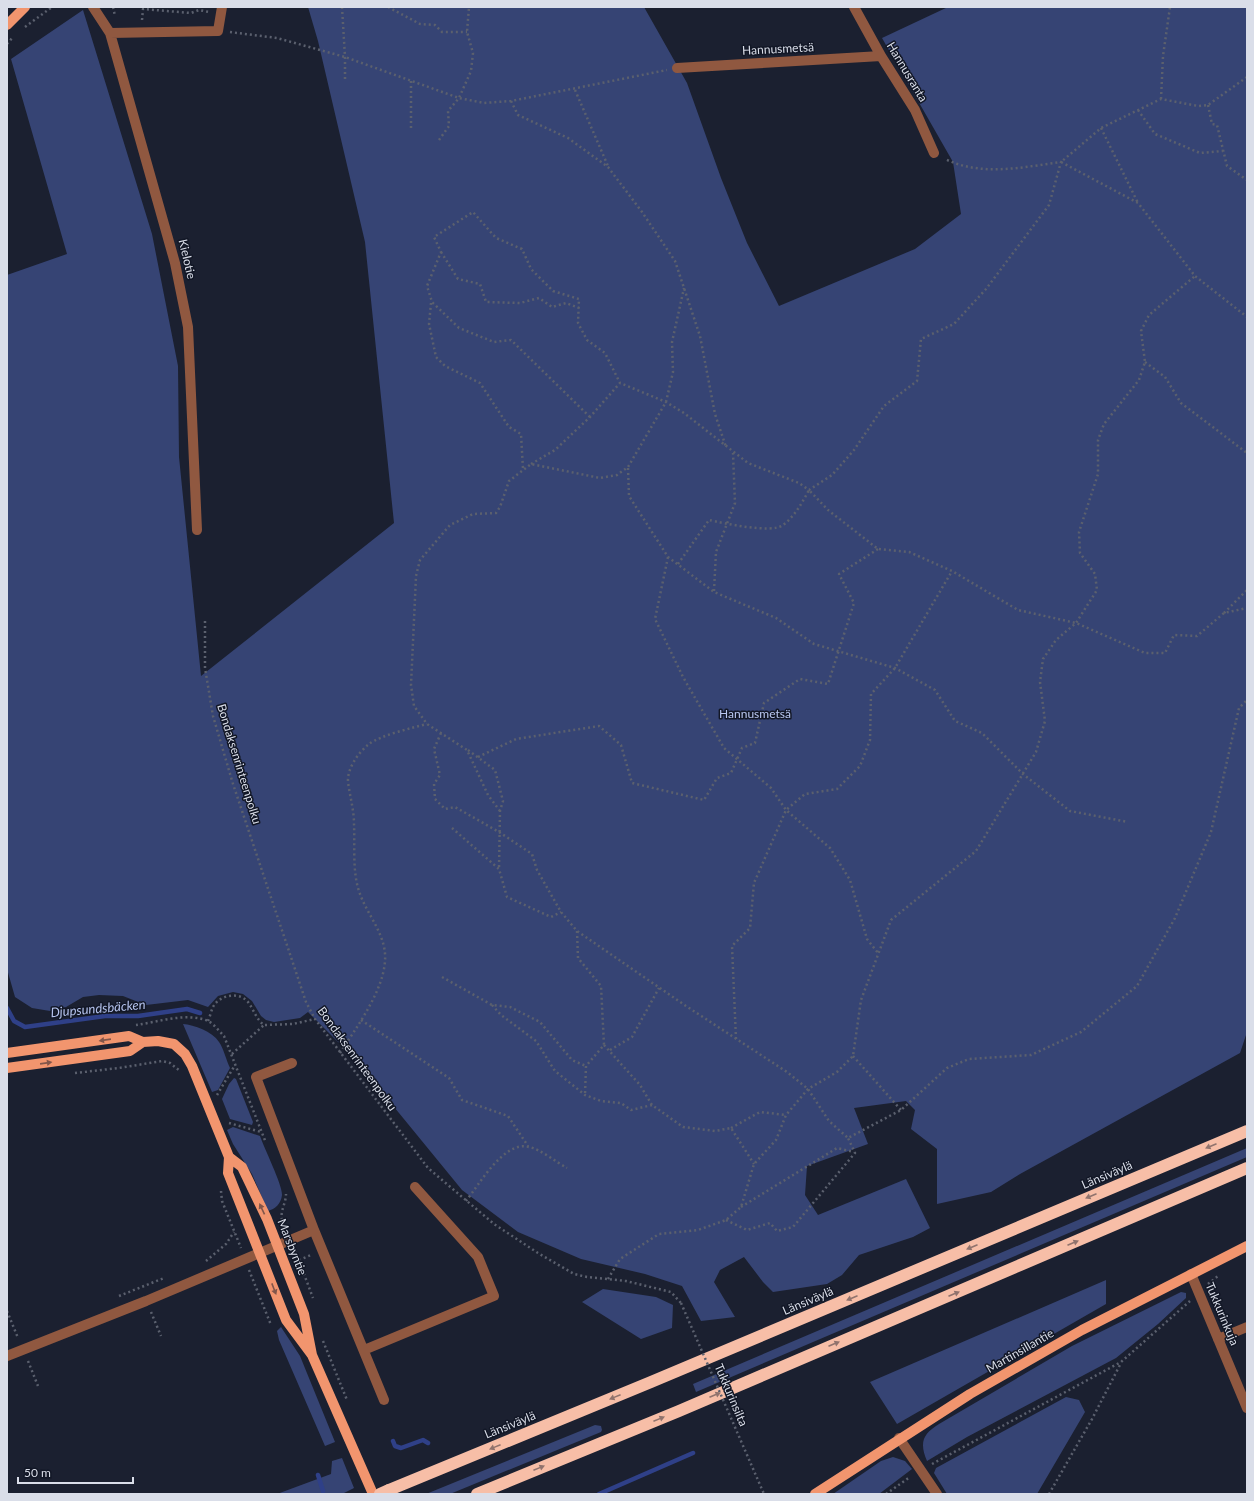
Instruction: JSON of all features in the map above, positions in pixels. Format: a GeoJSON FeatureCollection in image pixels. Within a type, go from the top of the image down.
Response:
{"type":"FeatureCollection","features":[{"type":"Feature","properties":{"kind":"highway","name":"Länsiväylä"},"geometry":{"type":"LineString","coordinates":[[384,1492],[666,1376],[1247,1130]]}},
{"type":"Feature","properties":{"kind":"highway"},"geometry":{"type":"LineString","coordinates":[[477,1494],[679,1411],[1247,1168]]}},
{"type":"Feature","properties":{"kind":"main road"},"geometry":{"type":"LineString","coordinates":[[7,25],[25,7]]}},
{"type":"Feature","properties":{"kind":"main road","name":"Marsbyntie"},"geometry":{"type":"LineString","coordinates":[[7,1053],[129,1036],[143,1042],[158,1041],[170,1043],[180,1048],[192,1066],[229,1157],[228,1173],[286,1320],[312,1355]]}},
{"type":"Feature","properties":{"kind":"main road","name":"Marsbyntie"},"geometry":{"type":"LineString","coordinates":[[7,1068],[130,1051],[143,1042]]}},
{"type":"Feature","properties":{"kind":"main road","name":"Marsbyntie"},"geometry":{"type":"LineString","coordinates":[[229,1157],[242,1167],[277,1245],[304,1314],[312,1355],[373,1494]]}},
{"type":"Feature","properties":{"kind":"main road","name":"Martinsillantie"},"geometry":{"type":"LineString","coordinates":[[815,1494],[899,1438],[970,1394],[1082,1330],[1247,1246]]}},
{"type":"Feature","properties":{"kind":"street","name":"Kielotie"},"geometry":{"type":"LineString","coordinates":[[93,7],[110,33],[175,263],[188,327],[197,530]]}},
{"type":"Feature","properties":{"kind":"street","name":"Hannusranta"},"geometry":{"type":"LineString","coordinates":[[854,7],[881,56],[914,110],[934,153]]}},
{"type":"Feature","properties":{"kind":"street"},"geometry":{"type":"LineString","coordinates":[[110,33],[218,31],[221,10]]}},
{"type":"Feature","properties":{"kind":"street","name":"Hannusmetsä"},"geometry":{"type":"LineString","coordinates":[[677,68],[881,56]]}},
{"type":"Feature","properties":{"kind":"street"},"geometry":{"type":"LineString","coordinates":[[292,1063],[256,1077],[314,1230],[384,1400]]}},
{"type":"Feature","properties":{"kind":"street"},"geometry":{"type":"LineString","coordinates":[[364,1350],[494,1296],[478,1257],[415,1187]]}},
{"type":"Feature","properties":{"kind":"street"},"geometry":{"type":"LineString","coordinates":[[9,1349],[146,1301],[314,1230]]}},
{"type":"Feature","properties":{"kind":"street","name":"Tukkurinkuja"},"geometry":{"type":"LineString","coordinates":[[1191,1274],[1247,1408]]}},
{"type":"Feature","properties":{"kind":"street"},"geometry":{"type":"LineString","coordinates":[[1218,1339],[1247,1327]]}},
{"type":"Feature","properties":{"kind":"street"},"geometry":{"type":"LineString","coordinates":[[899,1438],[937,1494]]}},
{"type":"Feature","properties":{"kind":"path"},"geometry":{"type":"LineString","coordinates":[[21,30],[52,7]]}},
{"type":"Feature","properties":{"kind":"path"},"geometry":{"type":"LineString","coordinates":[[113,7],[116,21]]}},
{"type":"Feature","properties":{"kind":"path"},"geometry":{"type":"LineString","coordinates":[[342,7],[345,57],[344,82]]}},
{"type":"Feature","properties":{"kind":"path"},"geometry":{"type":"LineString","coordinates":[[343,11],[347,7]]}},
{"type":"Feature","properties":{"kind":"path"},"geometry":{"type":"LineString","coordinates":[[388,7],[420,24],[435,25],[442,32],[467,32]]}},
{"type":"Feature","properties":{"kind":"path"},"geometry":{"type":"LineString","coordinates":[[439,140],[449,126],[448,111],[459,98],[471,71],[473,53],[467,32],[469,7]]}},
{"type":"Feature","properties":{"kind":"path"},"geometry":{"type":"LineString","coordinates":[[1161,99],[1163,56],[1170,7]]}},
{"type":"Feature","properties":{"kind":"path"},"geometry":{"type":"LineString","coordinates":[[142,24],[143,9],[191,13],[199,10],[221,10]]}},
{"type":"Feature","properties":{"kind":"path"},"geometry":{"type":"LineString","coordinates":[[218,31],[277,38],[345,57],[459,98],[484,103],[511,101],[575,90],[677,68]]}},
{"type":"Feature","properties":{"kind":"path"},"geometry":{"type":"LineString","coordinates":[[7,44],[16,33]]}},
{"type":"Feature","properties":{"kind":"path"},"geometry":{"type":"LineString","coordinates":[[678,564],[709,520],[726,524],[764,529],[782,526],[798,509],[808,490],[832,475],[854,450],[884,406],[917,381],[921,339],[954,324],[986,289],[1049,205],[1062,162],[1101,128],[1161,99],[1198,106],[1208,105],[1247,77]]}},
{"type":"Feature","properties":{"kind":"path"},"geometry":{"type":"LineString","coordinates":[[411,80],[411,128]]}},
{"type":"Feature","properties":{"kind":"path"},"geometry":{"type":"LineString","coordinates":[[575,90],[608,167],[676,261],[700,336],[715,414],[726,448]]}},
{"type":"Feature","properties":{"kind":"path"},"geometry":{"type":"LineString","coordinates":[[511,101],[518,115],[568,138],[608,167]]}},
{"type":"Feature","properties":{"kind":"path"},"geometry":{"type":"LineString","coordinates":[[1208,105],[1212,124],[1217,125],[1227,166],[1247,180]]}},
{"type":"Feature","properties":{"kind":"path"},"geometry":{"type":"LineString","coordinates":[[1138,110],[1155,134],[1200,153],[1223,151]]}},
{"type":"Feature","properties":{"kind":"path"},"geometry":{"type":"LineString","coordinates":[[1101,128],[1138,203],[1195,276],[1247,317]]}},
{"type":"Feature","properties":{"kind":"path"},"geometry":{"type":"LineString","coordinates":[[934,153],[948,160],[972,168],[998,171],[1062,162],[1138,203]]}},
{"type":"Feature","properties":{"kind":"path"},"geometry":{"type":"LineString","coordinates":[[579,308],[566,303],[552,307],[539,298],[520,303],[486,302],[480,284],[458,279],[434,237],[473,212],[496,238],[522,249],[531,269],[553,291],[579,299],[579,308],[578,323],[587,340],[605,353],[620,383],[666,402],[684,413],[726,448],[748,463],[799,483],[828,510],[878,549],[909,552],[952,571],[1018,610],[1076,623],[1145,653],[1165,653],[1174,636],[1197,636],[1224,613],[1247,590]]}},
{"type":"Feature","properties":{"kind":"path"},"geometry":{"type":"LineString","coordinates":[[442,252],[427,286],[432,302],[429,324],[436,357],[445,366],[480,382],[509,427],[521,434],[523,469]]}},
{"type":"Feature","properties":{"kind":"path"},"geometry":{"type":"LineString","coordinates":[[741,1207],[754,1164],[776,1140],[786,1115],[808,1089],[836,1072],[853,1056],[861,1000],[891,920],[976,851],[1036,752],[1045,721],[1040,682],[1043,659],[1056,640],[1076,623],[1097,590],[1095,574],[1080,553],[1079,532],[1098,474],[1098,440],[1104,424],[1139,380],[1145,362],[1141,331],[1149,315],[1195,276]]}},
{"type":"Feature","properties":{"kind":"path"},"geometry":{"type":"LineString","coordinates":[[531,464],[600,478],[617,475],[628,467],[666,402],[673,372],[672,342],[684,288]]}},
{"type":"Feature","properties":{"kind":"path"},"geometry":{"type":"LineString","coordinates":[[432,302],[459,328],[494,342],[511,340],[590,417]]}},
{"type":"Feature","properties":{"kind":"path"},"geometry":{"type":"LineString","coordinates":[[1145,362],[1165,377],[1181,403],[1247,454]]}},
{"type":"Feature","properties":{"kind":"path"},"geometry":{"type":"LineString","coordinates":[[561,912],[551,917],[507,897],[499,869],[500,811],[503,801],[495,770],[427,724],[414,706],[411,685],[416,576],[420,560],[450,525],[473,514],[496,513],[500,507],[509,481],[520,474],[523,469],[555,450],[590,417],[620,383]]}},
{"type":"Feature","properties":{"kind":"path"},"geometry":{"type":"LineString","coordinates":[[714,592],[716,552],[735,503],[733,453]]}},
{"type":"Feature","properties":{"kind":"path"},"geometry":{"type":"LineString","coordinates":[[628,467],[628,496],[668,557],[714,592],[776,618],[814,644],[895,668],[935,690],[955,721],[982,733],[1023,774],[1070,811],[1128,822]]}},
{"type":"Feature","properties":{"kind":"path"},"geometry":{"type":"LineString","coordinates":[[478,758],[516,739],[599,726],[621,745],[632,783],[704,800],[717,778],[731,773],[742,748],[755,743],[764,703],[800,679],[828,684],[854,603],[839,574],[878,549]]}},
{"type":"Feature","properties":{"kind":"path"},"geometry":{"type":"LineString","coordinates":[[668,557],[655,619],[684,677],[724,748],[771,788],[786,810],[830,848],[850,880],[867,940],[878,954]]}},
{"type":"Feature","properties":{"kind":"path"},"geometry":{"type":"LineString","coordinates":[[736,1039],[732,946],[750,928],[754,883],[786,810],[806,794],[837,789],[860,766],[870,740],[871,694],[895,668],[952,571]]}},
{"type":"Feature","properties":{"kind":"path"},"geometry":{"type":"LineString","coordinates":[[1224,613],[1247,608]]}},
{"type":"Feature","properties":{"kind":"path","name":"Bondaksenrinteenpolku"},"geometry":{"type":"LineString","coordinates":[[205,621],[205,668],[214,716],[233,784],[306,1002],[315,1019],[428,1168],[494,1224],[531,1249],[574,1274],[626,1281],[671,1292],[681,1303]]}},
{"type":"Feature","properties":{"kind":"path"},"geometry":{"type":"LineString","coordinates":[[848,1138],[901,1110],[947,1068],[969,1059],[1031,1055],[1081,1032],[1137,986],[1175,918],[1211,832],[1239,708],[1247,700]]}},
{"type":"Feature","properties":{"kind":"path"},"geometry":{"type":"LineString","coordinates":[[340,1053],[361,1020],[379,985],[386,963],[386,948],[360,893],[355,868],[354,809],[348,782],[351,766],[370,744],[391,734],[427,724]]}},
{"type":"Feature","properties":{"kind":"path"},"geometry":{"type":"LineString","coordinates":[[442,733],[434,749],[440,775],[434,784],[435,799],[445,809],[455,807],[500,832],[532,854],[537,870],[561,912],[577,930],[659,988],[787,1072],[808,1089],[829,1121],[848,1138],[855,1153]]}},
{"type":"Feature","properties":{"kind":"path"},"geometry":{"type":"LineString","coordinates":[[467,750],[488,795],[500,811]]}},
{"type":"Feature","properties":{"kind":"path"},"geometry":{"type":"LineString","coordinates":[[452,828],[499,869]]}},
{"type":"Feature","properties":{"kind":"path"},"geometry":{"type":"LineString","coordinates":[[577,930],[578,958],[601,986],[604,1045],[586,1066],[586,1095]]}},
{"type":"Feature","properties":{"kind":"path"},"geometry":{"type":"LineString","coordinates":[[442,977],[492,1005],[500,1015],[536,1041],[555,1071],[586,1095],[601,1101],[621,1103],[630,1110],[652,1105]]}},
{"type":"Feature","properties":{"kind":"path"},"geometry":{"type":"LineString","coordinates":[[610,1050],[632,1037],[659,988]]}},
{"type":"Feature","properties":{"kind":"path"},"geometry":{"type":"LineString","coordinates":[[208,1021],[214,1006],[222,998],[235,995],[248,1001],[256,1016],[264,1025]]}},
{"type":"Feature","properties":{"kind":"path"},"geometry":{"type":"LineString","coordinates":[[492,1005],[510,1007],[540,1022],[572,1060],[586,1066]]}},
{"type":"Feature","properties":{"kind":"path"},"geometry":{"type":"LineString","coordinates":[[232,1054],[264,1025],[293,1024],[315,1019]]}},
{"type":"Feature","properties":{"kind":"path"},"geometry":{"type":"LineString","coordinates":[[361,1020],[449,1078],[462,1100],[508,1116],[528,1146],[567,1168]]}},
{"type":"Feature","properties":{"kind":"path"},"geometry":{"type":"LineString","coordinates":[[604,1045],[640,1085],[652,1105],[683,1127],[715,1131],[730,1128],[760,1112],[786,1115]]}},
{"type":"Feature","properties":{"kind":"path"},"geometry":{"type":"LineString","coordinates":[[853,1056],[901,1110]]}},
{"type":"Feature","properties":{"kind":"path"},"geometry":{"type":"LineString","coordinates":[[74,1073],[162,1061],[170,1062],[179,1071],[182,1078]]}},
{"type":"Feature","properties":{"kind":"path"},"geometry":{"type":"LineString","coordinates":[[217,1096],[236,1065]]}},
{"type":"Feature","properties":{"kind":"path"},"geometry":{"type":"LineString","coordinates":[[229,1123],[262,1132]]}},
{"type":"Feature","properties":{"kind":"path"},"geometry":{"type":"LineString","coordinates":[[730,1128],[754,1164]]}},
{"type":"Feature","properties":{"kind":"path"},"geometry":{"type":"LineString","coordinates":[[466,1201],[503,1154],[516,1148],[528,1146]]}},
{"type":"Feature","properties":{"kind":"path"},"geometry":{"type":"LineString","coordinates":[[608,1279],[620,1259],[659,1234],[698,1230],[726,1220],[741,1207],[837,1148],[855,1153]]}},
{"type":"Feature","properties":{"kind":"path"},"geometry":{"type":"LineString","coordinates":[[726,1220],[747,1230],[770,1223],[777,1231],[793,1227],[855,1153]]}},
{"type":"Feature","properties":{"kind":"path"},"geometry":{"type":"LineString","coordinates":[[220,1187],[222,1201],[271,1325]]}},
{"type":"Feature","properties":{"kind":"path"},"geometry":{"type":"LineString","coordinates":[[199,1264],[206,1261],[226,1244],[234,1232]]}},
{"type":"Feature","properties":{"kind":"path"},"geometry":{"type":"LineString","coordinates":[[112,1300],[170,1276]]}},
{"type":"Feature","properties":{"kind":"path"},"geometry":{"type":"LineString","coordinates":[[886,1494],[920,1470],[1121,1362],[1178,1313],[1199,1292]]}},
{"type":"Feature","properties":{"kind":"path","name":"Tukkurinsilta"},"geometry":{"type":"LineString","coordinates":[[681,1303],[764,1494]]}},
{"type":"Feature","properties":{"kind":"path"},"geometry":{"type":"LineString","coordinates":[[9,1349],[25,1335]]}},
{"type":"Feature","properties":{"kind":"path"},"geometry":{"type":"LineString","coordinates":[[1049,1494],[1092,1419],[1121,1362]]}},
{"type":"Feature","properties":{"kind":"green space","name":"Hannusmetsä"},"geometry":{"type":"Polygon","coordinates":[[[308,7],[644,7],[687,83],[721,178],[747,243],[779,306],[915,249],[961,214],[953,162],[882,38],[948,7],[1247,7],[1247,1032],[1240,1053],[1020,1174],[991,1192],[937,1204],[937,1149],[911,1129],[915,1110],[906,1101],[854,1108],[868,1144],[807,1166],[805,1195],[818,1215],[906,1179],[930,1228],[913,1237],[859,1255],[842,1275],[827,1284],[773,1292],[763,1282],[744,1257],[720,1270],[714,1282],[735,1317],[701,1321],[682,1286],[645,1274],[581,1259],[518,1232],[462,1190],[354,1058],[308,1012],[300,1018],[274,1022],[266,1020],[261,1016],[252,1001],[243,994],[233,992],[218,996],[208,1007],[188,1000],[146,1005],[123,996],[99,995],[83,997],[66,1007],[50,1011],[32,1008],[15,997],[7,969],[7,275],[67,254],[11,59],[83,10],[152,234],[178,366],[179,457],[201,676],[394,523],[365,242],[318,41],[308,7]]]}},
{"type":"Feature","properties":{"kind":"green space"},"geometry":{"type":"Polygon","coordinates":[[[183,1024],[197,1027],[207,1032],[216,1038],[221,1045],[230,1068],[218,1090],[212,1092],[183,1024]]]}},
{"type":"Feature","properties":{"kind":"green space"},"geometry":{"type":"Polygon","coordinates":[[[234,1078],[236,1079],[253,1122],[252,1125],[230,1119],[222,1099],[229,1084],[234,1078]]]}},
{"type":"Feature","properties":{"kind":"green space"},"geometry":{"type":"Polygon","coordinates":[[[233,1127],[260,1136],[276,1175],[282,1195],[279,1203],[271,1210],[268,1211],[252,1174],[233,1144],[227,1130],[233,1127]]]}},
{"type":"Feature","properties":{"kind":"green space"},"geometry":{"type":"Polygon","coordinates":[[[1247,1148],[1247,1157],[696,1392],[693,1384],[1247,1148]]]}},
{"type":"Feature","properties":{"kind":"green space"},"geometry":{"type":"Polygon","coordinates":[[[1106,1280],[1106,1304],[897,1424],[870,1382],[1106,1280]]]}},
{"type":"Feature","properties":{"kind":"green space"},"geometry":{"type":"Polygon","coordinates":[[[603,1289],[656,1297],[673,1305],[672,1328],[641,1339],[582,1302],[603,1289]]]}},
{"type":"Feature","properties":{"kind":"green space"},"geometry":{"type":"Polygon","coordinates":[[[1181,1292],[1186,1293],[1186,1298],[1158,1324],[1116,1358],[967,1437],[927,1461],[923,1449],[924,1439],[929,1431],[939,1424],[1072,1346],[1181,1292]]]}},
{"type":"Feature","properties":{"kind":"green space"},"geometry":{"type":"Polygon","coordinates":[[[281,1327],[300,1356],[335,1442],[325,1446],[279,1340],[277,1331],[281,1327]]]}},
{"type":"Feature","properties":{"kind":"green space"},"geometry":{"type":"Polygon","coordinates":[[[1066,1397],[1079,1400],[1085,1412],[1037,1494],[947,1494],[934,1473],[936,1468],[1066,1397]]]}},
{"type":"Feature","properties":{"kind":"green space"},"geometry":{"type":"Polygon","coordinates":[[[595,1425],[601,1426],[601,1432],[450,1494],[426,1494],[595,1425]]]}},
{"type":"Feature","properties":{"kind":"green space"},"geometry":{"type":"Polygon","coordinates":[[[893,1457],[905,1461],[912,1469],[879,1494],[833,1494],[881,1461],[893,1457]]]}},
{"type":"Feature","properties":{"kind":"green space"},"geometry":{"type":"Polygon","coordinates":[[[342,1458],[354,1488],[342,1494],[277,1494],[331,1474],[332,1461],[342,1458]]]}},
{"type":"Feature","properties":{"kind":"waterway","name":"Djupsundsbäcken"},"geometry":{"type":"LineString","coordinates":[[7,1008],[14,1021],[25,1027],[105,1016],[138,1016],[187,1009],[200,1013]]}},
{"type":"Feature","properties":{"kind":"waterway"},"geometry":{"type":"LineString","coordinates":[[393,1441],[395,1446],[401,1448],[423,1440],[428,1443]]}},
{"type":"Feature","properties":{"kind":"waterway"},"geometry":{"type":"LineString","coordinates":[[599,1494],[693,1453]]}},
{"type":"Feature","properties":{"kind":"waterway"},"geometry":{"type":"LineString","coordinates":[[318,1475],[323,1491]]}}]}
